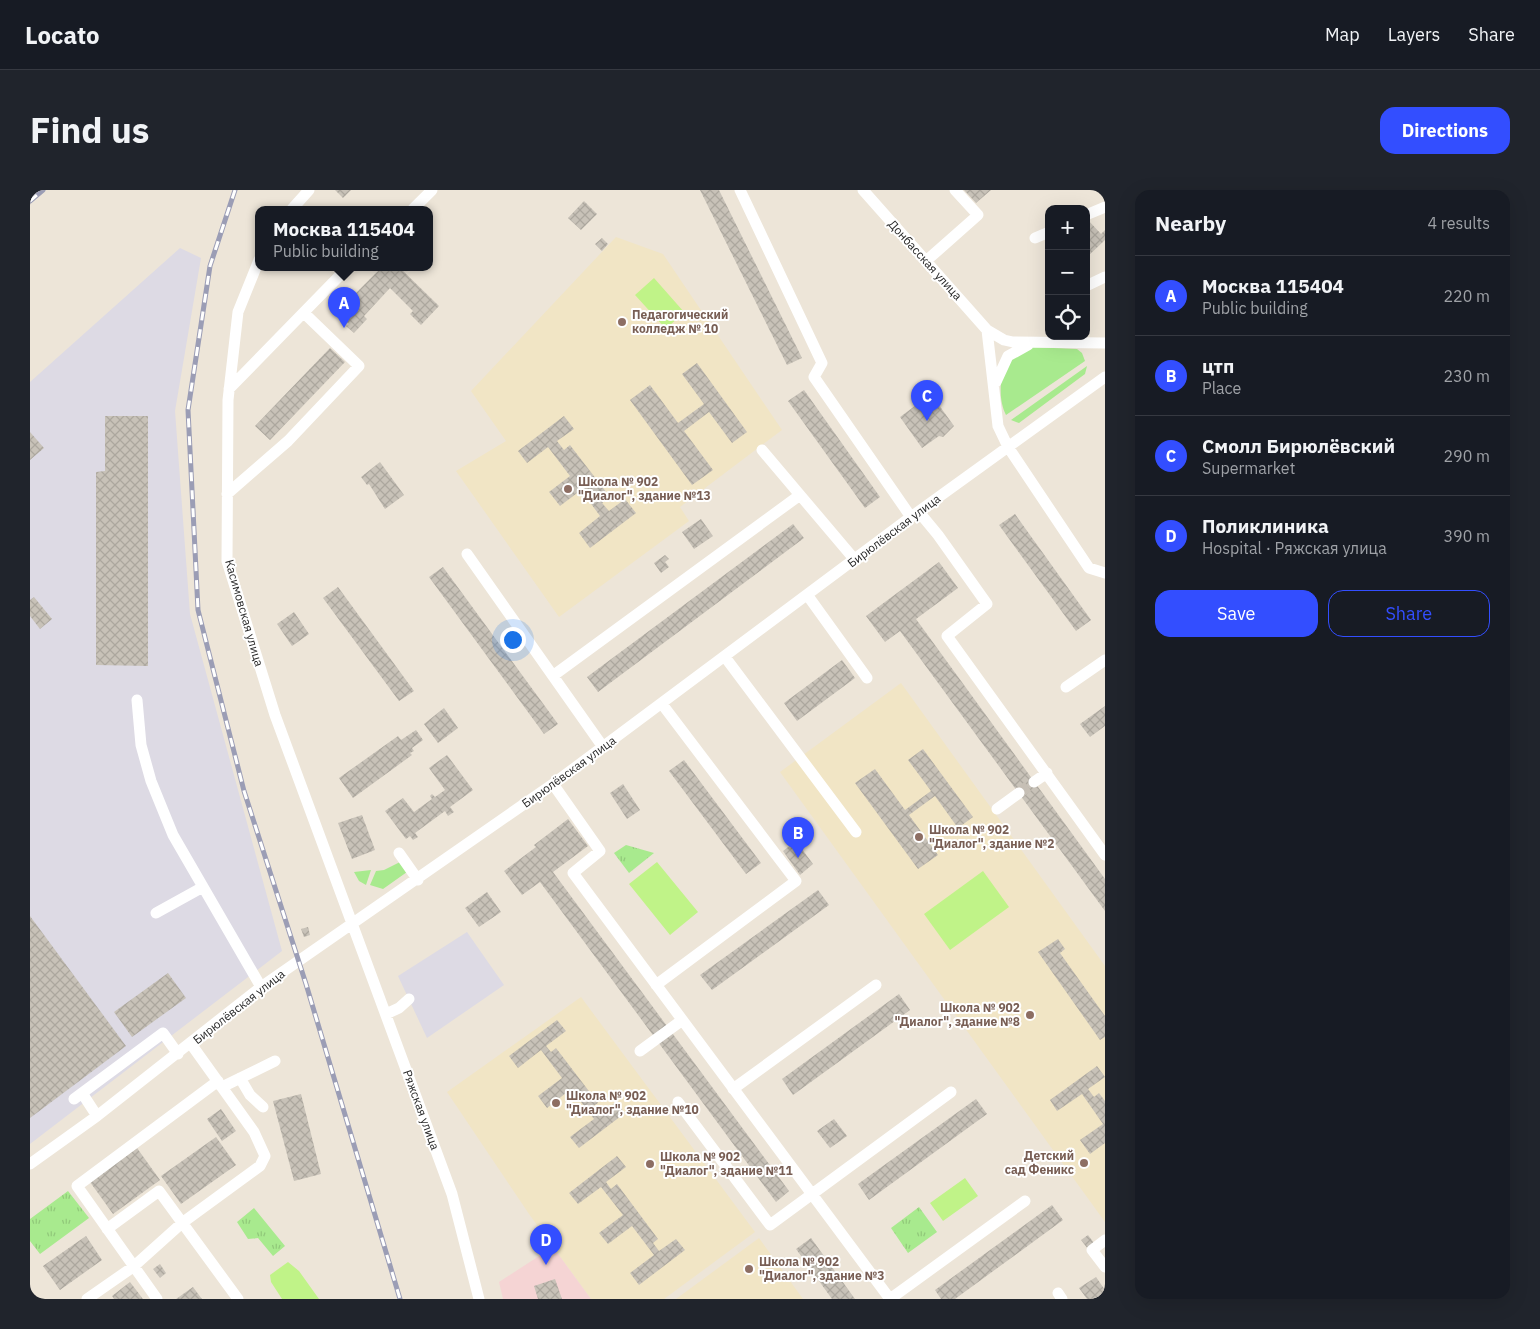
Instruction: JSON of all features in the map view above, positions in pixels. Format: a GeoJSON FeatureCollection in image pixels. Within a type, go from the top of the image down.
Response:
{"type":"FeatureCollection","features":[{"type":"Feature","properties":{"kind":"street"},"geometry":{"type":"LineString","coordinates":[[295,206],[309,190]]}},
{"type":"Feature","properties":{"kind":"street"},"geometry":{"type":"LineString","coordinates":[[416,206],[432,190]]}},
{"type":"Feature","properties":{"kind":"street"},"geometry":{"type":"LineString","coordinates":[[740,190],[822,363],[814,377],[915,515],[938,535],[986,604],[946,636],[1105,855]]}},
{"type":"Feature","properties":{"kind":"street","name":"Донбасская улица"},"geometry":{"type":"LineString","coordinates":[[863,190],[987,330]]}},
{"type":"Feature","properties":{"kind":"street"},"geometry":{"type":"LineString","coordinates":[[926,261],[978,215],[955,190]]}},
{"type":"Feature","properties":{"kind":"street"},"geometry":{"type":"LineString","coordinates":[[1090,213],[1105,207]]}},
{"type":"Feature","properties":{"kind":"street"},"geometry":{"type":"LineString","coordinates":[[1034,238],[1045,234]]}},
{"type":"Feature","properties":{"kind":"street","name":"Касимовская улица"},"geometry":{"type":"LineString","coordinates":[[255,270],[238,312],[229,389],[227,560],[275,715],[352,925]]}},
{"type":"Feature","properties":{"kind":"street"},"geometry":{"type":"LineString","coordinates":[[229,389],[344,271]]}},
{"type":"Feature","properties":{"kind":"street"},"geometry":{"type":"LineString","coordinates":[[1090,284],[1105,277]]}},
{"type":"Feature","properties":{"kind":"street"},"geometry":{"type":"LineString","coordinates":[[227,494],[288,441],[359,366],[304,313]]}},
{"type":"Feature","properties":{"kind":"street"},"geometry":{"type":"LineString","coordinates":[[987,330],[1004,340],[1105,343]]}},
{"type":"Feature","properties":{"kind":"street"},"geometry":{"type":"LineString","coordinates":[[987,330],[998,426],[1008,447],[1089,568],[1105,573]]}},
{"type":"Feature","properties":{"kind":"street"},"geometry":{"type":"LineString","coordinates":[[994,389],[998,373],[1008,356],[1023,346],[1039,342]]}},
{"type":"Feature","properties":{"kind":"street","name":"Бирюлёвская улица"},"geometry":{"type":"LineString","coordinates":[[30,1164],[178,1054],[262,987],[553,784],[1105,376]]}},
{"type":"Feature","properties":{"kind":"street"},"geometry":{"type":"LineString","coordinates":[[762,450],[837,536],[855,560]]}},
{"type":"Feature","properties":{"kind":"street"},"geometry":{"type":"LineString","coordinates":[[554,675],[800,495]]}},
{"type":"Feature","properties":{"kind":"street"},"geometry":{"type":"LineString","coordinates":[[467,554],[603,747]]}},
{"type":"Feature","properties":{"kind":"street"},"geometry":{"type":"LineString","coordinates":[[808,596],[867,678]]}},
{"type":"Feature","properties":{"kind":"street"},"geometry":{"type":"LineString","coordinates":[[725,657],[856,832]]}},
{"type":"Feature","properties":{"kind":"street"},"geometry":{"type":"LineString","coordinates":[[1066,687],[1105,660]]}},
{"type":"Feature","properties":{"kind":"street"},"geometry":{"type":"LineString","coordinates":[[137,700],[141,745],[151,781],[173,835],[262,987]]}},
{"type":"Feature","properties":{"kind":"street"},"geometry":{"type":"LineString","coordinates":[[656,985],[796,881],[662,704]]}},
{"type":"Feature","properties":{"kind":"street"},"geometry":{"type":"LineString","coordinates":[[1034,782],[1047,773]]}},
{"type":"Feature","properties":{"kind":"street"},"geometry":{"type":"LineString","coordinates":[[553,784],[600,851],[573,873],[681,1021],[890,1299],[1024,1201]]}},
{"type":"Feature","properties":{"kind":"street"},"geometry":{"type":"LineString","coordinates":[[997,809],[1019,793]]}},
{"type":"Feature","properties":{"kind":"street"},"geometry":{"type":"LineString","coordinates":[[399,853],[418,880]]}},
{"type":"Feature","properties":{"kind":"street"},"geometry":{"type":"LineString","coordinates":[[156,913],[203,887]]}},
{"type":"Feature","properties":{"kind":"street","name":"Ряжская улица"},"geometry":{"type":"LineString","coordinates":[[352,925],[452,1194],[479,1299]]}},
{"type":"Feature","properties":{"kind":"street"},"geometry":{"type":"LineString","coordinates":[[733,1089],[876,985]]}},
{"type":"Feature","properties":{"kind":"street"},"geometry":{"type":"LineString","coordinates":[[386,1014],[399,1008],[408,999]]}},
{"type":"Feature","properties":{"kind":"street"},"geometry":{"type":"LineString","coordinates":[[640,1050],[681,1021]]}},
{"type":"Feature","properties":{"kind":"street"},"geometry":{"type":"LineString","coordinates":[[96,1116],[78,1096],[163,1033],[178,1054]]}},
{"type":"Feature","properties":{"kind":"street"},"geometry":{"type":"LineString","coordinates":[[87,1299],[133,1267],[182,1223],[260,1166],[264,1156],[254,1132],[191,1044]]}},
{"type":"Feature","properties":{"kind":"street"},"geometry":{"type":"LineString","coordinates":[[157,1299],[77,1186],[220,1084],[240,1078],[275,1061]]}},
{"type":"Feature","properties":{"kind":"street"},"geometry":{"type":"LineString","coordinates":[[240,1078],[250,1095],[263,1107]]}},
{"type":"Feature","properties":{"kind":"street"},"geometry":{"type":"LineString","coordinates":[[678,1102],[770,1225],[951,1092]]}},
{"type":"Feature","properties":{"kind":"street"},"geometry":{"type":"LineString","coordinates":[[107,1229],[160,1191],[238,1299]]}},
{"type":"Feature","properties":{"kind":"street"},"geometry":{"type":"LineString","coordinates":[[1105,1240],[1092,1250],[1105,1267]]}},
{"type":"Feature","properties":{"kind":"shaded area"},"geometry":{"type":"Polygon","coordinates":[[[616,237],[663,254],[782,430],[680,507],[689,521],[559,617],[456,471],[506,441],[471,391],[616,237]]]}},
{"type":"Feature","properties":{"kind":"shaded area"},"geometry":{"type":"Polygon","coordinates":[[[180,248],[201,258],[175,411],[190,614],[282,951],[30,1144],[30,382],[180,248]]]}},
{"type":"Feature","properties":{"kind":"shaded area"},"geometry":{"type":"Polygon","coordinates":[[[901,683],[1105,966],[1105,1222],[780,772],[901,683]]]}},
{"type":"Feature","properties":{"kind":"shaded area"},"geometry":{"type":"Polygon","coordinates":[[[467,932],[504,985],[427,1038],[398,976],[467,932]]]}},
{"type":"Feature","properties":{"kind":"shaded area"},"geometry":{"type":"Polygon","coordinates":[[[581,997],[755,1232],[664,1299],[591,1299],[529,1214],[447,1092],[581,997]]]}},
{"type":"Feature","properties":{"kind":"shaded area","name":"Школа № 902 \"Диалог\", здание №3"},"geometry":{"type":"Polygon","coordinates":[[[759,1238],[803,1299],[676,1299],[759,1238]]]}},
{"type":"Feature","properties":{"kind":"shaded area"},"geometry":{"type":"Polygon","coordinates":[[[553,1247],[591,1299],[503,1299],[499,1282],[553,1247]]]}},
{"type":"Feature","properties":{"kind":"green space"},"geometry":{"type":"Polygon","coordinates":[[[654,278],[684,312],[666,329],[635,295],[654,278]]]}},
{"type":"Feature","properties":{"kind":"green space"},"geometry":{"type":"Polygon","coordinates":[[[1029,347],[1077,349],[1082,353],[1085,361],[1006,415],[1001,395],[1003,373],[1011,359],[1029,347]]]}},
{"type":"Feature","properties":{"kind":"green space"},"geometry":{"type":"Polygon","coordinates":[[[1087,366],[1085,374],[1019,423],[1011,420],[1087,366]]]}},
{"type":"Feature","properties":{"kind":"green space"},"geometry":{"type":"Polygon","coordinates":[[[626,845],[654,853],[629,873],[614,853],[626,845]]]}},
{"type":"Feature","properties":{"kind":"green space"},"geometry":{"type":"Polygon","coordinates":[[[400,862],[407,872],[383,889],[370,885],[376,871],[384,870],[400,862]]]}},
{"type":"Feature","properties":{"kind":"green space"},"geometry":{"type":"Polygon","coordinates":[[[657,862],[698,912],[670,935],[629,884],[657,862]]]}},
{"type":"Feature","properties":{"kind":"green space"},"geometry":{"type":"Polygon","coordinates":[[[371,870],[366,885],[359,881],[354,872],[371,870]]]}},
{"type":"Feature","properties":{"kind":"green space"},"geometry":{"type":"Polygon","coordinates":[[[983,871],[1009,907],[950,950],[924,914],[983,871]]]}},
{"type":"Feature","properties":{"kind":"green space"},"geometry":{"type":"Polygon","coordinates":[[[965,1178],[978,1196],[943,1221],[930,1203],[965,1178]]]}},
{"type":"Feature","properties":{"kind":"green space"},"geometry":{"type":"Polygon","coordinates":[[[68,1191],[89,1218],[40,1254],[30,1241],[30,1219],[68,1191]]]}},
{"type":"Feature","properties":{"kind":"green space"},"geometry":{"type":"Polygon","coordinates":[[[919,1207],[937,1232],[908,1253],[891,1228],[919,1207]]]}},
{"type":"Feature","properties":{"kind":"green space"},"geometry":{"type":"Polygon","coordinates":[[[254,1208],[285,1246],[273,1256],[258,1238],[248,1239],[237,1222],[254,1208]]]}},
{"type":"Feature","properties":{"kind":"green space"},"geometry":{"type":"Polygon","coordinates":[[[288,1262],[299,1271],[319,1299],[282,1299],[271,1282],[270,1275],[288,1262]]]}},
{"type":"Feature","properties":{"kind":"building"},"geometry":{"type":"Polygon","coordinates":[[[335,190],[351,190],[343,198],[335,190]]]}},
{"type":"Feature","properties":{"kind":"building"},"geometry":{"type":"Polygon","coordinates":[[[700,190],[719,190],[802,358],[787,365],[700,190]]]}},
{"type":"Feature","properties":{"kind":"building"},"geometry":{"type":"Polygon","coordinates":[[[964,190],[991,190],[976,203],[964,190]]]}},
{"type":"Feature","properties":{"kind":"building"},"geometry":{"type":"Polygon","coordinates":[[[584,201],[597,214],[581,230],[568,218],[584,201]]]}},
{"type":"Feature","properties":{"kind":"building"},"geometry":{"type":"Polygon","coordinates":[[[1090,222],[1101,234],[1105,230],[1105,240],[1090,254],[1090,222]]]}},
{"type":"Feature","properties":{"kind":"building"},"geometry":{"type":"Polygon","coordinates":[[[602,238],[608,244],[602,251],[595,244],[602,238]]]}},
{"type":"Feature","properties":{"kind":"building"},"geometry":{"type":"Polygon","coordinates":[[[378,271],[403,271],[439,306],[421,325],[410,314],[413,311],[390,288],[364,316],[367,319],[354,333],[346,326],[349,324],[337,312],[378,271]]]}},
{"type":"Feature","properties":{"kind":"building"},"geometry":{"type":"Polygon","coordinates":[[[330,348],[345,362],[270,440],[255,426],[330,348]]]}},
{"type":"Feature","properties":{"kind":"building"},"geometry":{"type":"Polygon","coordinates":[[[697,363],[747,432],[732,443],[709,412],[684,431],[713,470],[692,485],[630,400],[650,385],[678,423],[704,404],[682,374],[697,363]]]}},
{"type":"Feature","properties":{"kind":"building"},"geometry":{"type":"Polygon","coordinates":[[[804,390],[880,497],[865,508],[788,401],[804,390]]]}},
{"type":"Feature","properties":{"kind":"building"},"geometry":{"type":"Polygon","coordinates":[[[931,394],[954,426],[943,437],[939,436],[922,448],[900,417],[931,394]]]}},
{"type":"Feature","properties":{"kind":"building"},"geometry":{"type":"Polygon","coordinates":[[[105,416],[148,416],[148,666],[96,665],[96,472],[105,471],[105,416]]]}},
{"type":"Feature","properties":{"kind":"building"},"geometry":{"type":"Polygon","coordinates":[[[564,416],[574,429],[557,441],[564,450],[570,445],[610,497],[602,503],[609,511],[625,499],[636,513],[590,548],[579,533],[600,516],[581,490],[560,506],[549,492],[570,476],[548,447],[527,463],[518,451],[564,416]]]}},
{"type":"Feature","properties":{"kind":"building"},"geometry":{"type":"Polygon","coordinates":[[[30,432],[44,448],[30,460],[30,432]]]}},
{"type":"Feature","properties":{"kind":"building"},"geometry":{"type":"Polygon","coordinates":[[[380,462],[404,495],[385,509],[369,484],[367,485],[361,477],[380,462]]]}},
{"type":"Feature","properties":{"kind":"building"},"geometry":{"type":"Polygon","coordinates":[[[1015,514],[1091,620],[1076,631],[999,525],[1015,514]]]}},
{"type":"Feature","properties":{"kind":"building"},"geometry":{"type":"Polygon","coordinates":[[[701,519],[713,536],[694,549],[682,532],[701,519]]]}},
{"type":"Feature","properties":{"kind":"building"},"geometry":{"type":"Polygon","coordinates":[[[793,524],[804,538],[598,692],[587,677],[793,524]]]}},
{"type":"Feature","properties":{"kind":"building"},"geometry":{"type":"Polygon","coordinates":[[[665,555],[669,559],[665,562],[669,567],[661,573],[654,563],[665,555]]]}},
{"type":"Feature","properties":{"kind":"building"},"geometry":{"type":"Polygon","coordinates":[[[939,562],[958,588],[916,619],[1105,879],[1105,911],[900,631],[885,642],[866,616],[939,562]]]}},
{"type":"Feature","properties":{"kind":"building"},"geometry":{"type":"Polygon","coordinates":[[[443,567],[558,724],[544,734],[429,577],[443,567]]]}},
{"type":"Feature","properties":{"kind":"building"},"geometry":{"type":"Polygon","coordinates":[[[338,587],[414,691],[399,701],[323,598],[338,587]]]}},
{"type":"Feature","properties":{"kind":"building"},"geometry":{"type":"Polygon","coordinates":[[[34,597],[52,619],[40,629],[30,616],[30,600],[34,597]]]}},
{"type":"Feature","properties":{"kind":"building"},"geometry":{"type":"Polygon","coordinates":[[[294,612],[309,634],[292,646],[277,624],[294,612]]]}},
{"type":"Feature","properties":{"kind":"building"},"geometry":{"type":"Polygon","coordinates":[[[842,660],[855,678],[797,721],[784,703],[842,660]]]}},
{"type":"Feature","properties":{"kind":"building"},"geometry":{"type":"Polygon","coordinates":[[[1105,706],[1105,726],[1090,737],[1080,724],[1105,706]]]}},
{"type":"Feature","properties":{"kind":"building"},"geometry":{"type":"Polygon","coordinates":[[[444,708],[458,728],[438,743],[424,724],[444,708]]]}},
{"type":"Feature","properties":{"kind":"building"},"geometry":{"type":"Polygon","coordinates":[[[416,730],[423,740],[412,748],[414,751],[410,753],[412,755],[353,798],[339,778],[398,736],[401,740],[416,730]]]}},
{"type":"Feature","properties":{"kind":"building"},"geometry":{"type":"Polygon","coordinates":[[[923,749],[973,817],[958,828],[935,796],[909,815],[938,855],[918,869],[855,783],[875,769],[905,810],[931,791],[908,760],[923,749]]]}},
{"type":"Feature","properties":{"kind":"building"},"geometry":{"type":"Polygon","coordinates":[[[447,755],[473,790],[450,807],[454,812],[448,816],[445,811],[415,833],[418,837],[413,840],[410,836],[406,839],[385,811],[403,798],[414,812],[432,799],[430,796],[432,794],[435,797],[445,790],[429,768],[447,755]]]}},
{"type":"Feature","properties":{"kind":"building"},"geometry":{"type":"Polygon","coordinates":[[[684,760],[761,863],[746,874],[669,771],[684,760]]]}},
{"type":"Feature","properties":{"kind":"building"},"geometry":{"type":"Polygon","coordinates":[[[623,784],[640,810],[627,819],[610,793],[623,784]]]}},
{"type":"Feature","properties":{"kind":"building"},"geometry":{"type":"Polygon","coordinates":[[[362,815],[375,850],[352,859],[338,823],[362,815]]]}},
{"type":"Feature","properties":{"kind":"building"},"geometry":{"type":"Polygon","coordinates":[[[568,819],[588,846],[553,872],[789,1191],[776,1202],[540,882],[522,895],[504,871],[536,847],[534,845],[568,819]]]}},
{"type":"Feature","properties":{"kind":"building"},"geometry":{"type":"Polygon","coordinates":[[[796,841],[813,864],[800,875],[783,851],[796,841]]]}},
{"type":"Feature","properties":{"kind":"building"},"geometry":{"type":"Polygon","coordinates":[[[818,890],[829,905],[712,990],[700,975],[818,890]]]}},
{"type":"Feature","properties":{"kind":"building"},"geometry":{"type":"Polygon","coordinates":[[[487,892],[501,912],[479,927],[465,908],[487,892]]]}},
{"type":"Feature","properties":{"kind":"building"},"geometry":{"type":"Polygon","coordinates":[[[30,916],[126,1046],[30,1118],[30,916]]]}},
{"type":"Feature","properties":{"kind":"building"},"geometry":{"type":"Polygon","coordinates":[[[308,927],[310,935],[304,937],[301,929],[308,927]]]}},
{"type":"Feature","properties":{"kind":"building"},"geometry":{"type":"Polygon","coordinates":[[[1058,939],[1065,949],[1060,953],[1105,1016],[1105,1037],[1100,1040],[1038,952],[1058,939]]]}},
{"type":"Feature","properties":{"kind":"building"},"geometry":{"type":"Polygon","coordinates":[[[168,973],[186,998],[132,1037],[114,1012],[168,973]]]}},
{"type":"Feature","properties":{"kind":"building"},"geometry":{"type":"Polygon","coordinates":[[[899,994],[910,1010],[793,1095],[782,1079],[899,994]]]}},
{"type":"Feature","properties":{"kind":"building"},"geometry":{"type":"Polygon","coordinates":[[[557,1020],[566,1031],[546,1046],[551,1052],[556,1048],[598,1103],[593,1106],[599,1115],[616,1102],[625,1113],[579,1148],[570,1137],[594,1119],[571,1089],[547,1108],[538,1096],[562,1078],[541,1050],[518,1068],[509,1056],[557,1020]]]}},
{"type":"Feature","properties":{"kind":"building"},"geometry":{"type":"Polygon","coordinates":[[[1097,1066],[1105,1077],[1088,1089],[1094,1097],[1099,1093],[1105,1101],[1105,1143],[1090,1154],[1080,1140],[1103,1124],[1082,1094],[1057,1111],[1050,1100],[1097,1066]]]}},
{"type":"Feature","properties":{"kind":"building"},"geometry":{"type":"Polygon","coordinates":[[[301,1094],[321,1174],[294,1181],[273,1101],[301,1094]]]}},
{"type":"Feature","properties":{"kind":"building"},"geometry":{"type":"Polygon","coordinates":[[[976,1099],[987,1114],[869,1200],[858,1184],[976,1099]]]}},
{"type":"Feature","properties":{"kind":"building"},"geometry":{"type":"Polygon","coordinates":[[[221,1109],[236,1131],[222,1141],[207,1119],[221,1109]]]}},
{"type":"Feature","properties":{"kind":"building"},"geometry":{"type":"Polygon","coordinates":[[[834,1119],[847,1136],[830,1148],[817,1131],[834,1119]]]}},
{"type":"Feature","properties":{"kind":"building"},"geometry":{"type":"Polygon","coordinates":[[[216,1137],[236,1165],[181,1204],[161,1176],[216,1137]]]}},
{"type":"Feature","properties":{"kind":"building"},"geometry":{"type":"Polygon","coordinates":[[[137,1148],[160,1180],[113,1214],[90,1182],[137,1148]]]}},
{"type":"Feature","properties":{"kind":"building"},"geometry":{"type":"Polygon","coordinates":[[[617,1156],[626,1167],[606,1182],[611,1189],[617,1184],[658,1239],[653,1243],[659,1251],[676,1239],[685,1250],[639,1285],[630,1273],[654,1255],[632,1226],[608,1244],[599,1233],[623,1215],[601,1187],[578,1204],[569,1193],[617,1156]]]}},
{"type":"Feature","properties":{"kind":"building"},"geometry":{"type":"Polygon","coordinates":[[[1052,1205],[1063,1220],[955,1299],[941,1299],[935,1290],[1052,1205]]]}},
{"type":"Feature","properties":{"kind":"building"},"geometry":{"type":"Polygon","coordinates":[[[1088,1235],[1094,1243],[1088,1249],[1081,1240],[1088,1235]]]}},
{"type":"Feature","properties":{"kind":"building"},"geometry":{"type":"Polygon","coordinates":[[[86,1236],[102,1260],[60,1290],[43,1266],[86,1236]]]}},
{"type":"Feature","properties":{"kind":"building"},"geometry":{"type":"Polygon","coordinates":[[[811,1238],[855,1299],[832,1299],[796,1249],[811,1238]]]}},
{"type":"Feature","properties":{"kind":"building"},"geometry":{"type":"Polygon","coordinates":[[[160,1264],[166,1273],[160,1278],[153,1269],[160,1264]]]}},
{"type":"Feature","properties":{"kind":"building"},"geometry":{"type":"Polygon","coordinates":[[[1096,1277],[1105,1290],[1105,1299],[1087,1299],[1079,1288],[1096,1277]]]}},
{"type":"Feature","properties":{"kind":"building"},"geometry":{"type":"Polygon","coordinates":[[[555,1279],[562,1299],[538,1299],[534,1286],[555,1279]]]}},
{"type":"Feature","properties":{"kind":"building"},"geometry":{"type":"Polygon","coordinates":[[[130,1282],[143,1299],[114,1299],[112,1296],[130,1282]]]}},
{"type":"Feature","properties":{"kind":"building"},"geometry":{"type":"Polygon","coordinates":[[[193,1287],[202,1299],[176,1299],[193,1287]]]}},
{"type":"Feature","properties":{"kind":"tunnel"},"geometry":{"type":"LineString","coordinates":[[1019,793],[1034,782]]}},
{"type":"Feature","properties":{"kind":"railway"},"geometry":{"type":"LineString","coordinates":[[30,201],[43,190]]}},
{"type":"Feature","properties":{"kind":"railway"},"geometry":{"type":"LineString","coordinates":[[235,190],[210,266],[188,410],[198,610],[244,791],[306,984],[400,1299]]}},
{"type":"Feature","properties":{"kind":"place","name":"Педагогический колледж № 10"},"geometry":{"type":"Point","coordinates":[622,322]}},
{"type":"Feature","properties":{"kind":"place","name":"Москва 115404"},"geometry":{"type":"Point","coordinates":[344,328]}},
{"type":"Feature","properties":{"kind":"place","name":"Смолл Бирюлёвский"},"geometry":{"type":"Point","coordinates":[927,421]}},
{"type":"Feature","properties":{"kind":"place","name":"Школа № 902 \"Диалог\", здание №13"},"geometry":{"type":"Point","coordinates":[568,489]}},
{"type":"Feature","properties":{"kind":"place","name":"Школа № 902 \"Диалог\", здание №2"},"geometry":{"type":"Point","coordinates":[919,837]}},
{"type":"Feature","properties":{"kind":"place","name":"цтп"},"geometry":{"type":"Point","coordinates":[798,858]}},
{"type":"Feature","properties":{"kind":"place","name":"Школа № 902 \"Диалог\", здание №8"},"geometry":{"type":"Point","coordinates":[1030,1015]}},
{"type":"Feature","properties":{"kind":"place","name":"Школа № 902 \"Диалог\", здание №10"},"geometry":{"type":"Point","coordinates":[556,1103]}},
{"type":"Feature","properties":{"kind":"place","name":"Детский сад Феникс"},"geometry":{"type":"Point","coordinates":[1084,1163]}},
{"type":"Feature","properties":{"kind":"place","name":"Школа № 902 \"Диалог\", здание №11"},"geometry":{"type":"Point","coordinates":[650,1164]}},
{"type":"Feature","properties":{"kind":"place","name":"Поликлиника"},"geometry":{"type":"Point","coordinates":[546,1265]}},
{"type":"Feature","properties":{"kind":"place","name":"Школа № 902 \"Диалог\", здание №3"},"geometry":{"type":"Point","coordinates":[749,1269]}}]}
